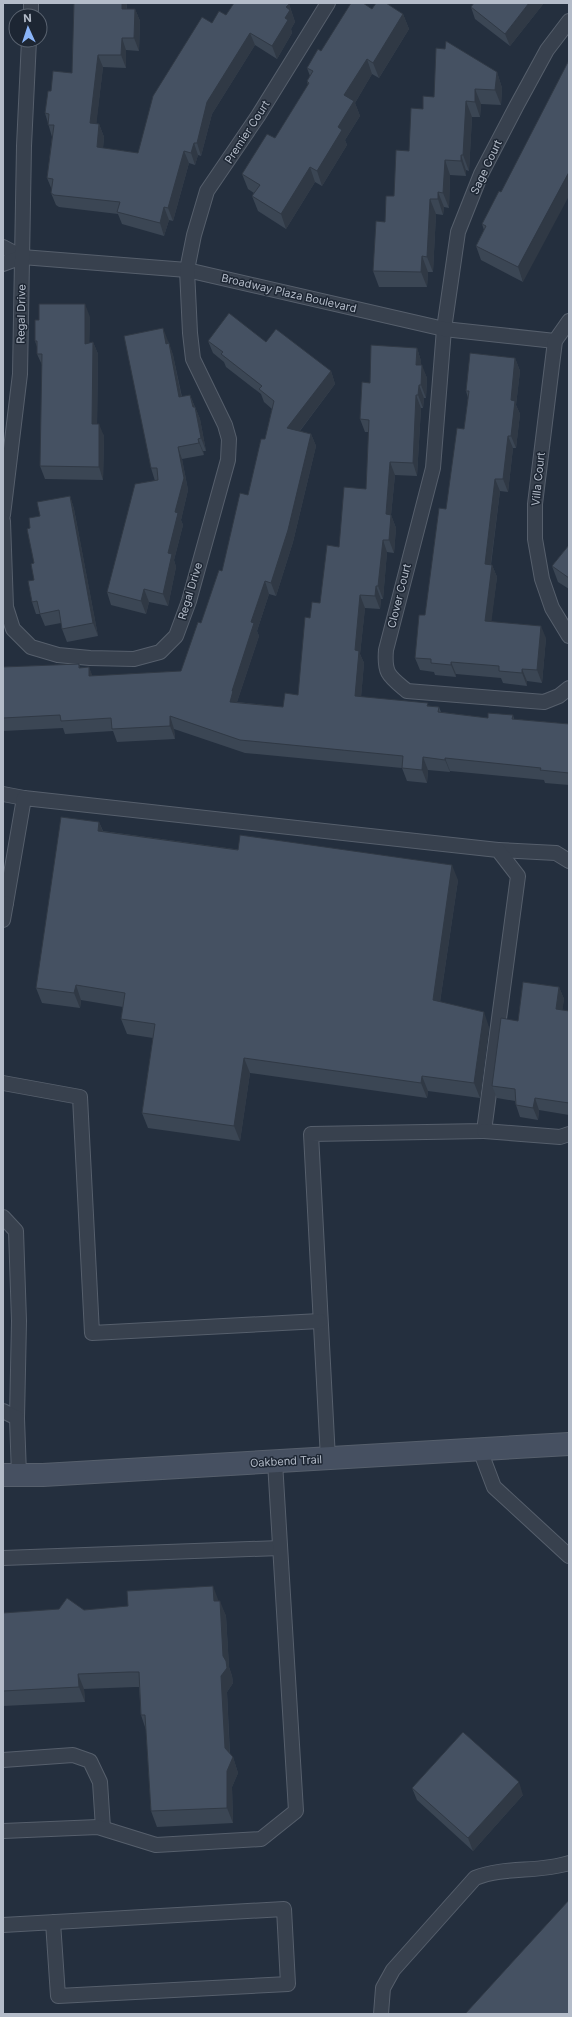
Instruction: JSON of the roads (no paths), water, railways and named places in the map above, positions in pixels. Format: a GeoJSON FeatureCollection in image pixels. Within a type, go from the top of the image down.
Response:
{"type":"FeatureCollection","features":[{"type":"Feature","properties":{"kind":"street","name":"Oakbend Trail"},"geometry":{"type":"LineString","coordinates":[[11,1475],[275,1462],[569,1444]]}},
{"type":"Feature","properties":{"kind":"lane","name":"Premier Court"},"geometry":{"type":"LineString","coordinates":[[187,270],[194,235],[207,191],[258,116],[328,3]]}},
{"type":"Feature","properties":{"kind":"lane","name":"Sage Court"},"geometry":{"type":"LineString","coordinates":[[444,329],[458,232],[481,174],[516,104],[547,50],[569,21]]}},
{"type":"Feature","properties":{"kind":"lane"},"geometry":{"type":"LineString","coordinates":[[22,257],[24,146],[29,48]]}},
{"type":"Feature","properties":{"kind":"lane","name":"Broadway Plaza Boulevard"},"geometry":{"type":"LineString","coordinates":[[3,247],[22,257],[187,270],[444,329],[555,341]]}},
{"type":"Feature","properties":{"kind":"lane","name":"Broadway Plaza Boulevard"},"geometry":{"type":"LineString","coordinates":[[3,264],[22,257]]}},
{"type":"Feature","properties":{"kind":"lane","name":"Regal Drive"},"geometry":{"type":"LineString","coordinates":[[3,515],[20,374],[22,257]]}},
{"type":"Feature","properties":{"kind":"lane","name":"Regal Drive"},"geometry":{"type":"LineString","coordinates":[[3,521],[6,608],[14,629],[31,646],[58,655],[90,658],[134,659],[160,652],[176,636],[189,600],[226,467],[229,439],[226,425],[193,359],[190,333],[187,270]]}},
{"type":"Feature","properties":{"kind":"lane","name":"Villa Court"},"geometry":{"type":"LineString","coordinates":[[569,321],[555,341],[535,504],[535,539],[542,579],[552,608],[569,636]]}},
{"type":"Feature","properties":{"kind":"lane","name":"Clover Court"},"geometry":{"type":"LineString","coordinates":[[444,329],[433,468],[386,650],[384,666],[392,679],[407,691],[544,702],[558,696],[569,688]]}},
{"type":"Feature","properties":{"kind":"lane"},"geometry":{"type":"LineString","coordinates":[[3,794],[24,798],[498,850],[556,853],[569,861]]}},
{"type":"Feature","properties":{"kind":"lane"},"geometry":{"type":"LineString","coordinates":[[3,920],[4,903],[24,798]]}},
{"type":"Feature","properties":{"kind":"lane"},"geometry":{"type":"LineString","coordinates":[[484,1131],[518,876],[498,850]]}},
{"type":"Feature","properties":{"kind":"lane"},"geometry":{"type":"LineString","coordinates":[[3,1083],[80,1097],[92,1332],[320,1321]]}},
{"type":"Feature","properties":{"kind":"lane"},"geometry":{"type":"LineString","coordinates":[[328,1459],[311,1134],[484,1131],[560,1137],[569,1134]]}},
{"type":"Feature","properties":{"kind":"lane"},"geometry":{"type":"LineString","coordinates":[[3,1217],[16,1231],[19,1321],[17,1418],[11,1475]]}},
{"type":"Feature","properties":{"kind":"lane"},"geometry":{"type":"LineString","coordinates":[[3,1411],[17,1418]]}},
{"type":"Feature","properties":{"kind":"lane"},"geometry":{"type":"LineString","coordinates":[[480,1450],[494,1487],[569,1556]]}},
{"type":"Feature","properties":{"kind":"lane"},"geometry":{"type":"LineString","coordinates":[[3,1831],[98,1827],[156,1845],[261,1839],[296,1811],[275,1462]]}},
{"type":"Feature","properties":{"kind":"lane"},"geometry":{"type":"LineString","coordinates":[[3,1558],[280,1548]]}},
{"type":"Feature","properties":{"kind":"lane"},"geometry":{"type":"LineString","coordinates":[[3,1760],[73,1755],[90,1761],[100,1782],[103,1828]]}},
{"type":"Feature","properties":{"kind":"lane"},"geometry":{"type":"LineString","coordinates":[[381,2014],[383,1988],[393,1970],[475,1878],[490,1872],[556,1867],[569,1863]]}},
{"type":"Feature","properties":{"kind":"lane"},"geometry":{"type":"LineString","coordinates":[[3,1925],[53,1922],[284,1909],[288,1984],[58,1996],[53,1922]]}}]}
